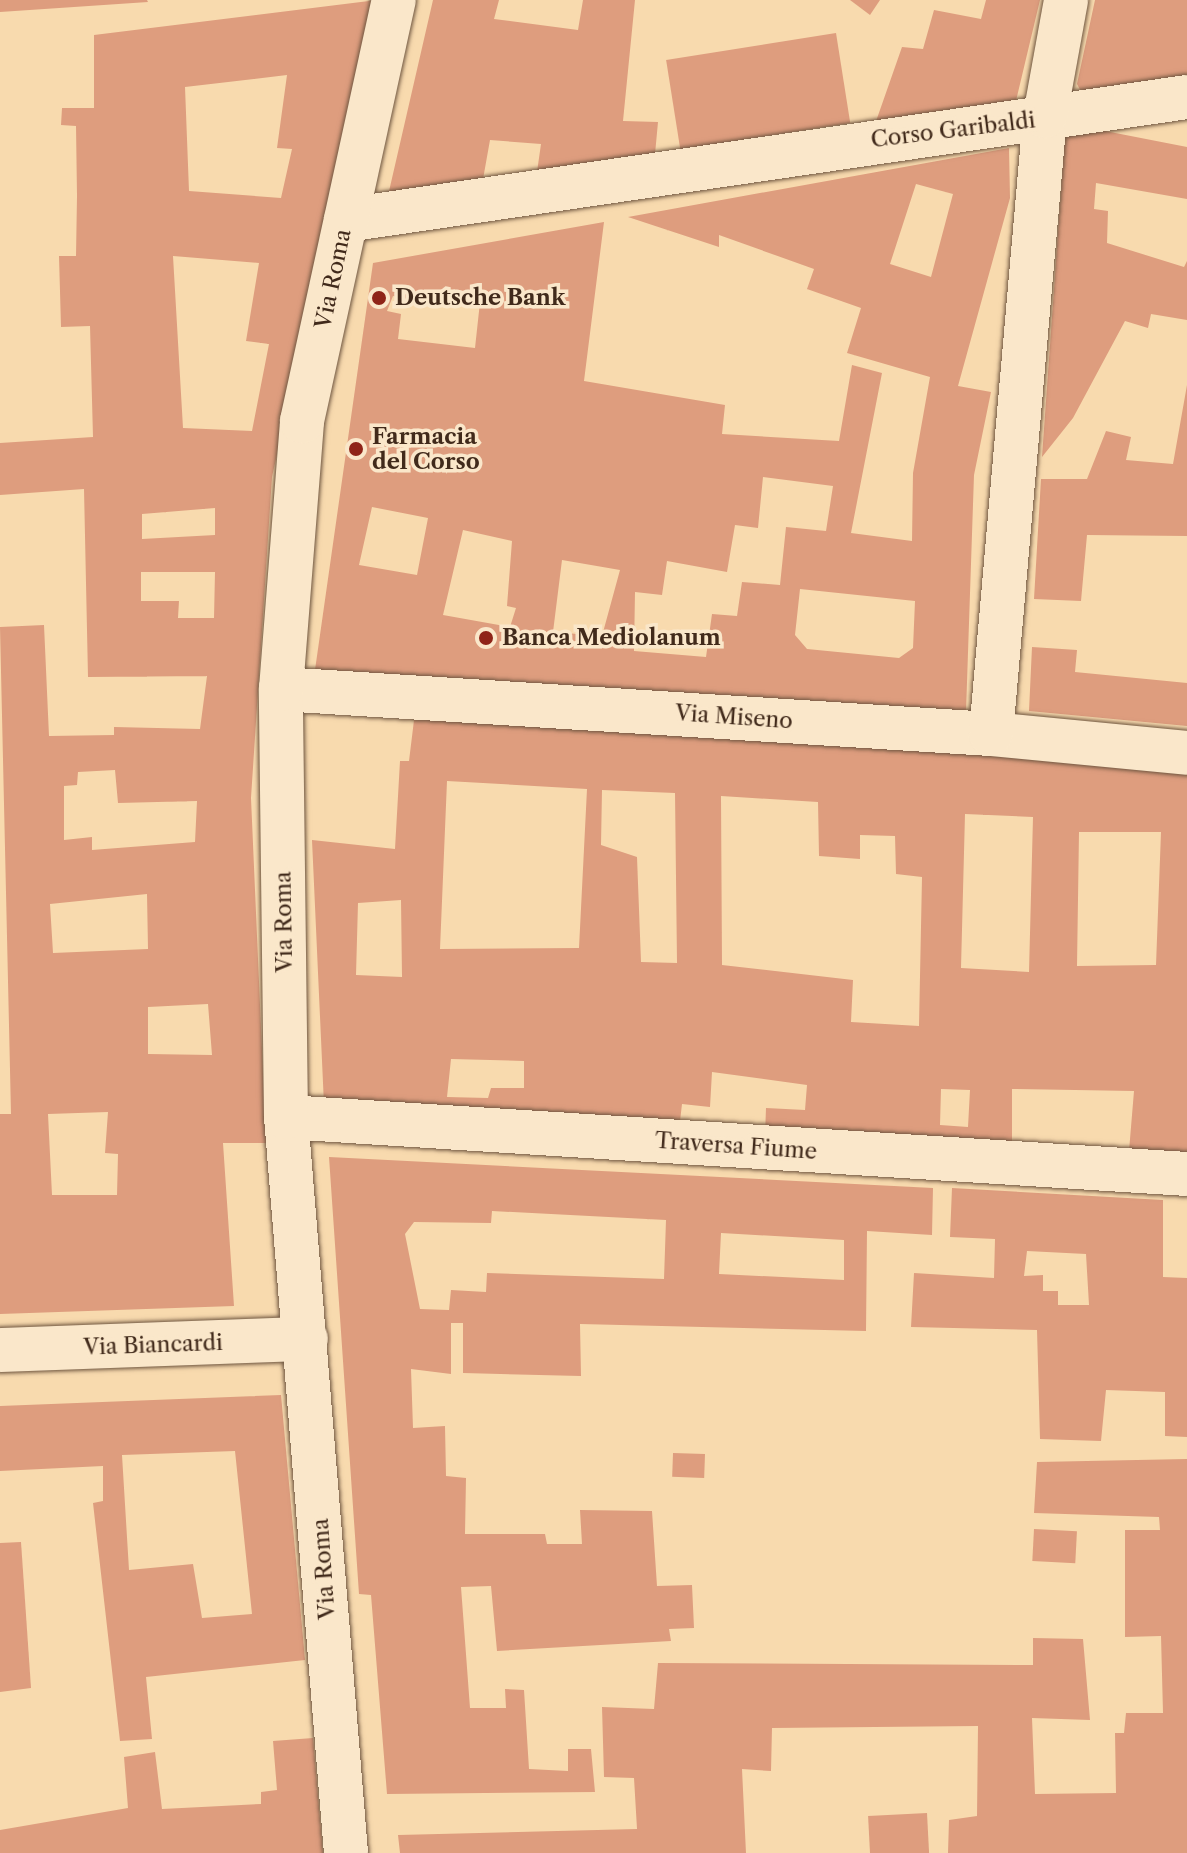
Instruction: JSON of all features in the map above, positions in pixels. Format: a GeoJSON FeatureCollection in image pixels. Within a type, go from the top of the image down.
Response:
{"type":"FeatureCollection","features":[{"type":"Feature","properties":{"kind":"street","name":"Via Roma"},"geometry":{"type":"LineString","coordinates":[[346,1853],[286,1117],[281,689],[302,421],[394,0]]}},
{"type":"Feature","properties":{"kind":"street"},"geometry":{"type":"LineString","coordinates":[[1066,0],[1045,116],[1187,97]]}},
{"type":"Feature","properties":{"kind":"street","name":"Corso Garibaldi"},"geometry":{"type":"LineString","coordinates":[[346,220],[1045,116],[991,734]]}},
{"type":"Feature","properties":{"kind":"street","name":"Via Miseno"},"geometry":{"type":"LineString","coordinates":[[281,689],[991,734],[1187,753]]}},
{"type":"Feature","properties":{"kind":"street","name":"Traversa Fiume"},"geometry":{"type":"LineString","coordinates":[[286,1117],[1187,1174]]}},
{"type":"Feature","properties":{"kind":"street","name":"Via Biancardi"},"geometry":{"type":"LineString","coordinates":[[0,1350],[306,1339]]}},
{"type":"Feature","properties":{"kind":"building"},"geometry":{"type":"Polygon","coordinates":[[[0,0],[147,0],[148,2],[0,12],[0,0]]]}},
{"type":"Feature","properties":{"kind":"building"},"geometry":{"type":"Polygon","coordinates":[[[377,0],[272,477],[251,798],[266,1143],[223,1143],[234,1306],[0,1314],[0,1114],[11,1114],[0,627],[44,625],[49,736],[114,735],[114,727],[200,729],[207,676],[88,677],[84,489],[0,495],[0,443],[93,437],[90,326],[61,327],[59,256],[76,256],[76,126],[61,125],[62,108],[94,108],[94,35],[377,0]],[[287,75],[185,87],[189,191],[281,198],[292,149],[277,148],[287,75]],[[173,256],[183,428],[252,431],[269,344],[246,341],[259,263],[173,256]],[[215,508],[142,514],[142,539],[215,535],[215,508]],[[141,572],[141,601],[179,601],[178,618],[214,618],[215,572],[141,572]],[[115,770],[78,772],[77,785],[64,786],[64,840],[92,837],[92,850],[195,842],[197,801],[118,803],[115,770]],[[147,894],[50,904],[53,953],[148,949],[147,894]],[[208,1004],[148,1007],[148,1054],[212,1055],[208,1004]],[[108,1112],[48,1114],[52,1195],[117,1195],[118,1154],[105,1153],[108,1112]]]}},
{"type":"Feature","properties":{"kind":"building"},"geometry":{"type":"Polygon","coordinates":[[[433,0],[499,0],[494,19],[578,30],[583,0],[635,0],[623,121],[658,122],[654,165],[535,186],[541,144],[490,140],[480,196],[384,213],[433,0]]]}},
{"type":"Feature","properties":{"kind":"building"},"geometry":{"type":"Polygon","coordinates":[[[850,0],[880,0],[870,15],[850,0]]]}},
{"type":"Feature","properties":{"kind":"building"},"geometry":{"type":"Polygon","coordinates":[[[986,0],[1040,0],[1015,105],[874,127],[902,47],[923,49],[934,10],[981,19],[986,0]]]}},
{"type":"Feature","properties":{"kind":"building"},"geometry":{"type":"Polygon","coordinates":[[[1095,0],[1187,0],[1187,78],[1084,97],[1077,84],[1095,0]]]}},
{"type":"Feature","properties":{"kind":"building"},"geometry":{"type":"Polygon","coordinates":[[[836,33],[850,123],[680,150],[666,60],[836,33]]]}},
{"type":"Feature","properties":{"kind":"building"},"geometry":{"type":"Polygon","coordinates":[[[1100,130],[1187,147],[1187,199],[1096,183],[1094,209],[1108,211],[1107,243],[1184,267],[1187,261],[1187,320],[1151,314],[1148,328],[1125,321],[1073,418],[1042,457],[1065,135],[1100,130]]]}},
{"type":"Feature","properties":{"kind":"building"},"geometry":{"type":"Polygon","coordinates":[[[1009,148],[1010,198],[958,386],[991,392],[974,475],[966,712],[315,670],[373,263],[604,222],[584,381],[725,405],[722,434],[839,441],[852,365],[882,373],[851,533],[912,541],[913,473],[930,377],[847,353],[861,308],[807,289],[814,269],[719,235],[719,247],[628,217],[1009,148]],[[916,184],[890,264],[931,277],[953,194],[916,184]],[[393,296],[387,311],[401,314],[398,339],[475,348],[480,302],[457,297],[453,308],[393,296]],[[763,477],[758,528],[735,525],[727,572],[667,561],[662,595],[635,592],[634,651],[706,657],[712,614],[737,616],[742,582],[780,585],[786,527],[826,531],[833,486],[763,477]],[[372,507],[359,565],[417,575],[428,518],[372,507]],[[463,530],[443,615],[510,627],[516,608],[507,606],[512,541],[463,530]],[[562,560],[553,632],[602,636],[620,570],[562,560]],[[800,589],[795,635],[807,649],[899,658],[913,648],[915,601],[800,589]]]}},
{"type":"Feature","properties":{"kind":"building"},"geometry":{"type":"Polygon","coordinates":[[[1187,385],[1187,536],[1087,535],[1081,601],[1034,599],[1041,479],[1087,479],[1106,431],[1131,437],[1126,460],[1173,464],[1187,385]]]}},
{"type":"Feature","properties":{"kind":"building"},"geometry":{"type":"Polygon","coordinates":[[[1032,647],[1077,650],[1075,672],[1187,683],[1187,726],[1029,711],[1032,647]]]}},
{"type":"Feature","properties":{"kind":"building"},"geometry":{"type":"Polygon","coordinates":[[[415,712],[1187,771],[1187,1154],[1129,1151],[1134,1091],[1012,1089],[1012,1143],[765,1135],[766,1108],[805,1110],[807,1085],[712,1072],[710,1107],[682,1104],[679,1130],[324,1105],[312,840],[395,849],[400,761],[409,761],[415,712]],[[447,781],[440,949],[579,948],[587,789],[447,781]],[[602,790],[601,845],[637,857],[641,962],[677,963],[675,793],[602,790]],[[721,796],[722,965],[853,980],[851,1022],[919,1026],[922,877],[896,874],[895,836],[860,835],[860,859],[819,856],[818,802],[721,796]],[[965,814],[961,968],[1029,972],[1033,817],[965,814]],[[1079,832],[1077,966],[1156,965],[1161,832],[1079,832]],[[401,900],[358,903],[356,975],[402,977],[401,900]],[[451,1059],[447,1097],[488,1098],[491,1088],[524,1088],[524,1061],[451,1059]],[[941,1089],[940,1125],[968,1127],[970,1090],[941,1089]]]}},
{"type":"Feature","properties":{"kind":"building"},"geometry":{"type":"Polygon","coordinates":[[[329,1157],[933,1188],[932,1235],[867,1231],[866,1331],[580,1324],[581,1376],[463,1373],[463,1323],[451,1323],[451,1374],[411,1369],[413,1428],[445,1426],[446,1476],[466,1478],[465,1534],[545,1534],[547,1544],[582,1544],[580,1510],[652,1511],[657,1586],[692,1585],[694,1628],[669,1629],[671,1641],[497,1651],[491,1586],[461,1587],[470,1708],[506,1708],[505,1689],[524,1690],[529,1769],[568,1771],[568,1749],[591,1749],[595,1792],[387,1794],[371,1595],[359,1594],[329,1157]],[[492,1211],[491,1223],[414,1222],[405,1234],[420,1309],[449,1310],[451,1290],[486,1292],[487,1273],[664,1279],[666,1220],[492,1211]],[[721,1233],[719,1274],[844,1280],[844,1240],[721,1233]]]}},
{"type":"Feature","properties":{"kind":"building"},"geometry":{"type":"Polygon","coordinates":[[[952,1188],[1163,1200],[1163,1277],[1187,1278],[1187,1437],[1165,1436],[1165,1392],[1106,1390],[1101,1441],[1040,1439],[1037,1330],[911,1327],[914,1273],[994,1278],[995,1239],[950,1237],[952,1188]],[[1027,1251],[1024,1276],[1043,1275],[1043,1291],[1058,1291],[1058,1305],[1089,1305],[1086,1254],[1027,1251]]]}},
{"type":"Feature","properties":{"kind":"building"},"geometry":{"type":"Polygon","coordinates":[[[281,1395],[305,1660],[146,1677],[152,1739],[120,1741],[93,1503],[103,1501],[103,1466],[0,1471],[0,1406],[281,1395]],[[235,1451],[122,1455],[129,1570],[193,1564],[202,1618],[252,1614],[235,1451]]]}},
{"type":"Feature","properties":{"kind":"building"},"geometry":{"type":"Polygon","coordinates":[[[673,1453],[705,1454],[704,1478],[672,1477],[673,1453]]]}},
{"type":"Feature","properties":{"kind":"building"},"geometry":{"type":"Polygon","coordinates":[[[1187,1459],[1187,1853],[948,1853],[949,1820],[977,1816],[978,1726],[772,1728],[771,1771],[742,1769],[746,1853],[400,1853],[398,1835],[637,1829],[634,1778],[604,1777],[602,1707],[654,1709],[658,1663],[1033,1665],[1033,1638],[1083,1639],[1090,1720],[1032,1718],[1035,1794],[1116,1793],[1115,1733],[1124,1733],[1126,1713],[1163,1713],[1161,1636],[1125,1637],[1125,1530],[1160,1530],[1159,1517],[1034,1513],[1037,1462],[1187,1459]]]}},
{"type":"Feature","properties":{"kind":"building"},"geometry":{"type":"Polygon","coordinates":[[[1034,1529],[1077,1531],[1075,1563],[1032,1561],[1034,1529]]]}},
{"type":"Feature","properties":{"kind":"building"},"geometry":{"type":"Polygon","coordinates":[[[21,1542],[31,1688],[0,1692],[0,1543],[21,1542]]]}},
{"type":"Feature","properties":{"kind":"building"},"geometry":{"type":"Polygon","coordinates":[[[313,1738],[323,1853],[0,1853],[0,1830],[128,1808],[124,1757],[155,1752],[162,1809],[261,1804],[261,1792],[277,1790],[273,1741],[313,1738]]]}},
{"type":"Feature","properties":{"kind":"building"},"geometry":{"type":"Polygon","coordinates":[[[927,1813],[929,1853],[870,1853],[868,1816],[927,1813]]]}},
{"type":"Feature","properties":{"kind":"place","name":"Deutsche Bank"},"geometry":{"type":"Point","coordinates":[379,298]}},
{"type":"Feature","properties":{"kind":"place","name":"Farmacia del Corso"},"geometry":{"type":"Point","coordinates":[356,449]}},
{"type":"Feature","properties":{"kind":"place","name":"Banca Mediolanum"},"geometry":{"type":"Point","coordinates":[486,638]}}]}
